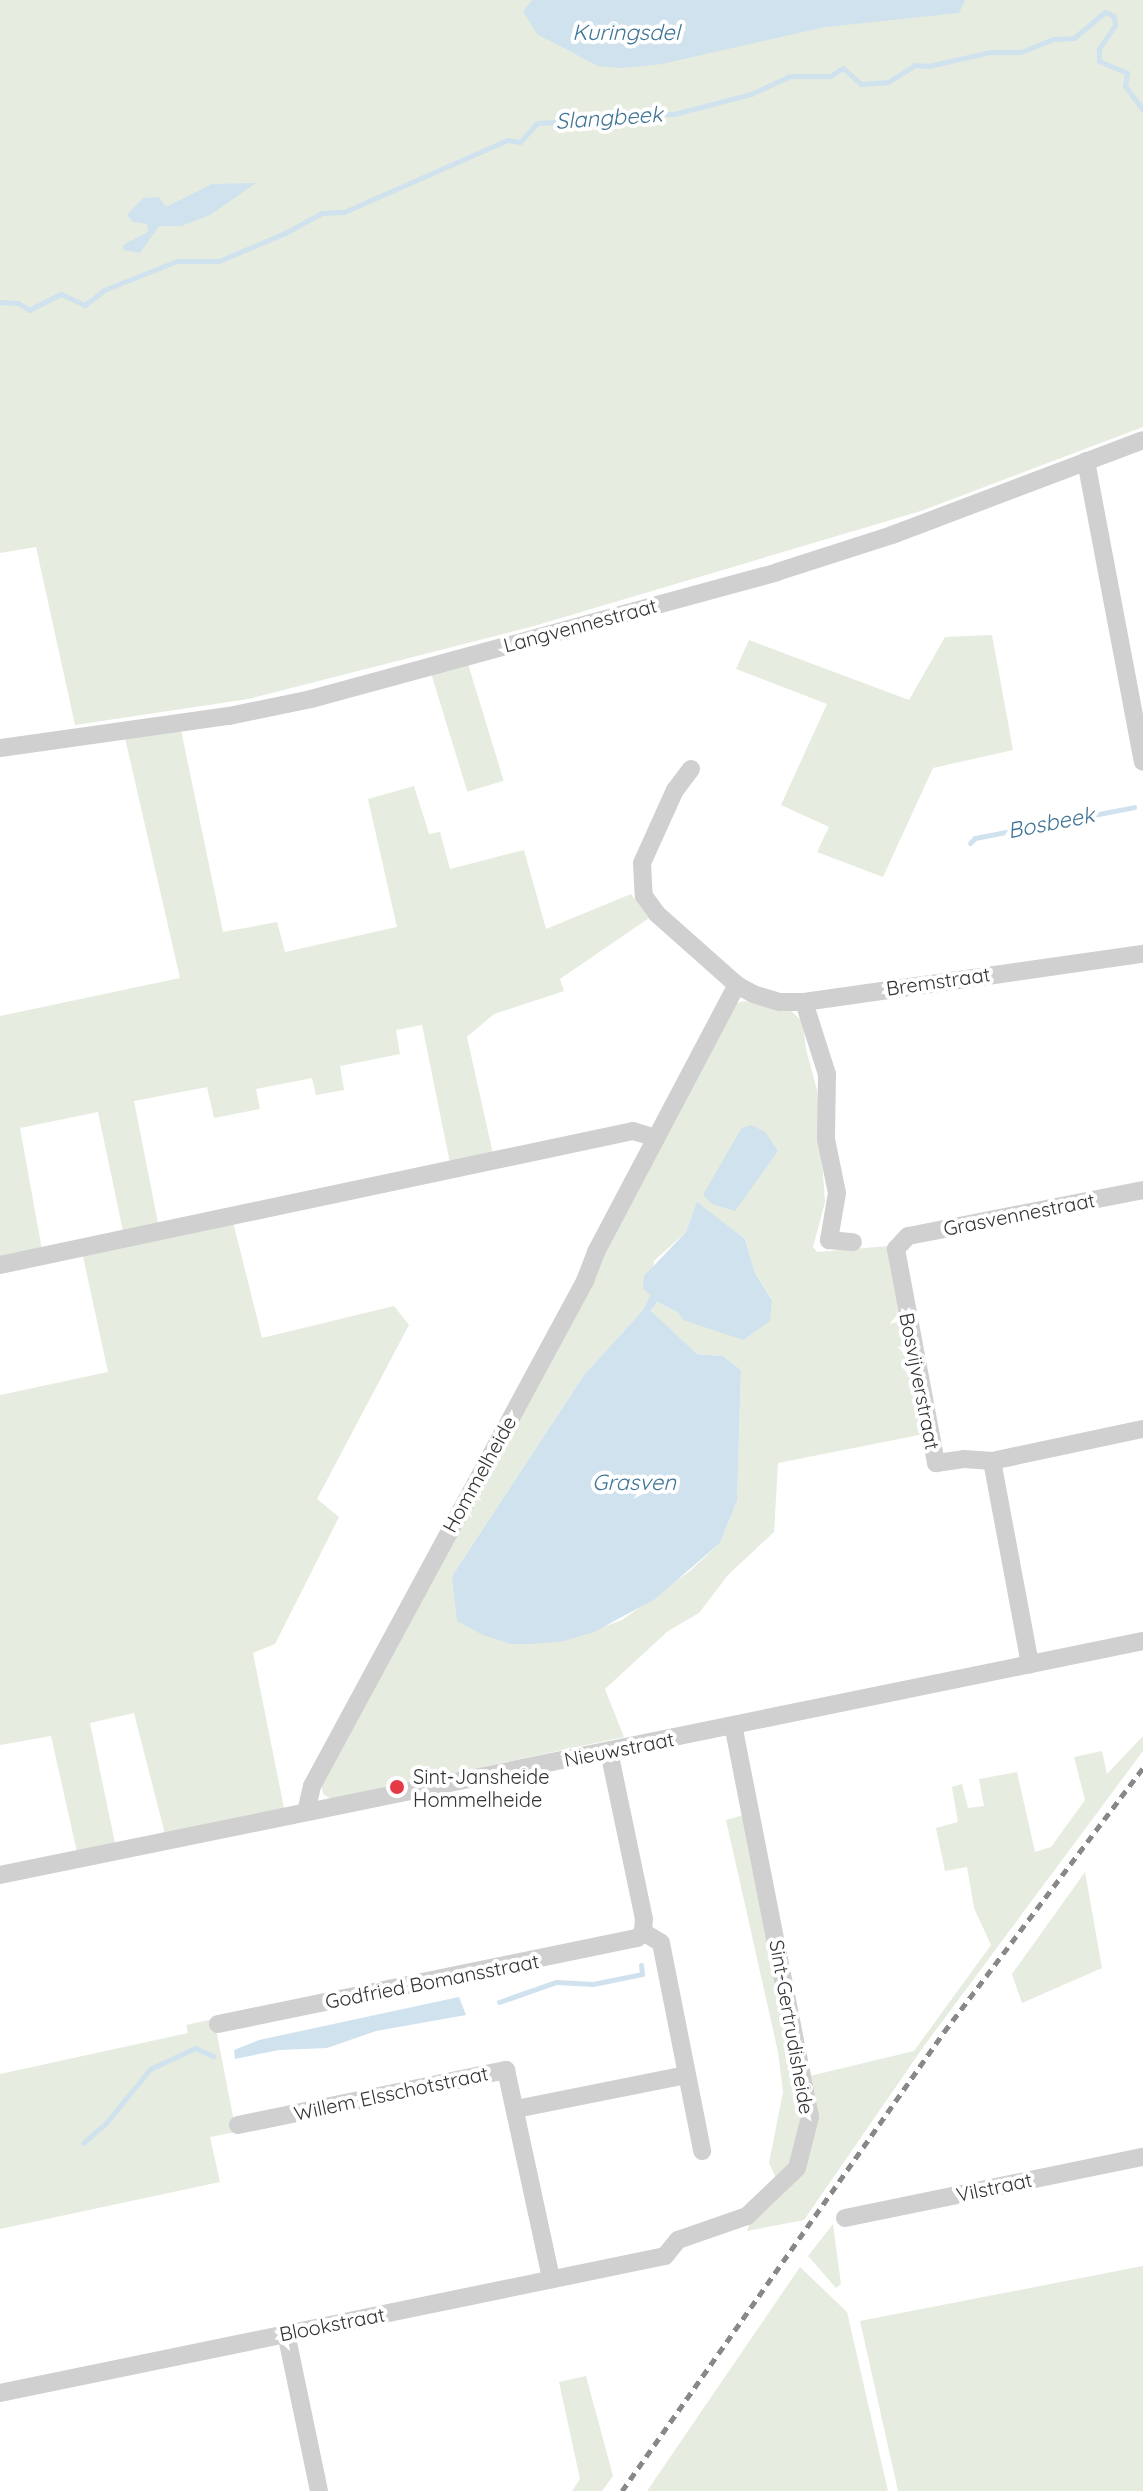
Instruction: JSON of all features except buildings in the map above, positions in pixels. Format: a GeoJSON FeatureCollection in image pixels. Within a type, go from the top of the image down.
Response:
{"type":"FeatureCollection","features":[{"type":"Feature","properties":{"kind":"street","name":"Langvennestraat"},"geometry":{"type":"LineString","coordinates":[[0,748],[229,716],[311,699],[777,572],[892,535],[1143,440]]}},
{"type":"Feature","properties":{"kind":"street"},"geometry":{"type":"LineString","coordinates":[[1086,461],[1143,762]]}},
{"type":"Feature","properties":{"kind":"street"},"geometry":{"type":"LineString","coordinates":[[691,769],[675,790],[642,863],[641,884],[644,896],[657,914],[737,985]]}},
{"type":"Feature","properties":{"kind":"street","name":"Bremstraat"},"geometry":{"type":"LineString","coordinates":[[737,985],[767,999],[804,1002],[1143,954]]}},
{"type":"Feature","properties":{"kind":"street","name":"Hommelheide"},"geometry":{"type":"LineString","coordinates":[[306,1812],[312,1786],[585,1281],[737,985]]}},
{"type":"Feature","properties":{"kind":"street"},"geometry":{"type":"LineString","coordinates":[[804,1002],[827,1074],[826,1139],[837,1193],[829,1240],[853,1242]]}},
{"type":"Feature","properties":{"kind":"street"},"geometry":{"type":"LineString","coordinates":[[0,1265],[633,1131],[656,1138]]}},
{"type":"Feature","properties":{"kind":"street","name":"Grasvennestraat"},"geometry":{"type":"LineString","coordinates":[[897,1244],[908,1236],[1143,1190]]}},
{"type":"Feature","properties":{"kind":"street","name":"Bosvijverstraat"},"geometry":{"type":"LineString","coordinates":[[897,1244],[896,1256],[936,1463],[964,1459],[992,1461],[1143,1429]]}},
{"type":"Feature","properties":{"kind":"street"},"geometry":{"type":"LineString","coordinates":[[992,1461],[1030,1664]]}},
{"type":"Feature","properties":{"kind":"street","name":"Nieuwstraat"},"geometry":{"type":"LineString","coordinates":[[0,1875],[1143,1641]]}},
{"type":"Feature","properties":{"kind":"street","name":"Sint-Gertrudisheide"},"geometry":{"type":"LineString","coordinates":[[665,2256],[678,2240],[747,2216],[787,2178],[797,2168],[810,2117],[733,1726]]}},
{"type":"Feature","properties":{"kind":"street"},"geometry":{"type":"LineString","coordinates":[[609,1751],[644,1919],[643,1932],[661,1943],[702,2151]]}},
{"type":"Feature","properties":{"kind":"street","name":"Godfried Bomansstraat"},"geometry":{"type":"LineString","coordinates":[[218,2024],[632,1941],[643,1932]]}},
{"type":"Feature","properties":{"kind":"street","name":"Willem Elsschotstraat"},"geometry":{"type":"LineString","coordinates":[[238,2125],[506,2070],[551,2279]]}},
{"type":"Feature","properties":{"kind":"street"},"geometry":{"type":"LineString","coordinates":[[516,2109],[686,2075]]}},
{"type":"Feature","properties":{"kind":"street","name":"Vilstraat"},"geometry":{"type":"LineString","coordinates":[[845,2218],[1143,2157]]}},
{"type":"Feature","properties":{"kind":"street","name":"Blookstraat"},"geometry":{"type":"LineString","coordinates":[[0,2393],[665,2256]]}},
{"type":"Feature","properties":{"kind":"street"},"geometry":{"type":"LineString","coordinates":[[286,2333],[319,2491]]}},
{"type":"Feature","properties":{"kind":"shaded area"},"geometry":{"type":"Polygon","coordinates":[[[0,0],[532,0],[523,11],[585,0],[1143,0],[1143,427],[921,511],[534,626],[248,699],[75,725],[36,547],[0,553],[0,0]]]}},
{"type":"Feature","properties":{"kind":"shaded area"},"geometry":{"type":"Polygon","coordinates":[[[992,635],[1013,750],[933,768],[883,877],[817,852],[829,827],[781,805],[827,704],[736,669],[749,640],[909,700],[945,637],[992,635]]]}},
{"type":"Feature","properties":{"kind":"shaded area"},"geometry":{"type":"Polygon","coordinates":[[[468,664],[504,781],[467,792],[432,675],[468,664]]]}},
{"type":"Feature","properties":{"kind":"shaded area"},"geometry":{"type":"Polygon","coordinates":[[[181,730],[223,932],[277,922],[285,952],[397,927],[368,799],[414,786],[429,834],[440,832],[450,869],[524,850],[546,929],[631,894],[649,918],[560,979],[564,991],[494,1014],[467,1037],[493,1154],[450,1163],[422,1025],[396,1030],[400,1054],[340,1066],[344,1090],[316,1095],[312,1078],[256,1089],[260,1109],[214,1118],[207,1087],[134,1101],[158,1223],[123,1231],[98,1112],[20,1128],[42,1250],[0,1258],[0,1016],[180,978],[125,738],[181,730]]]}},
{"type":"Feature","properties":{"kind":"shaded area"},"geometry":{"type":"Polygon","coordinates":[[[743,1001],[789,1009],[803,1022],[806,1049],[817,1090],[825,1202],[813,1247],[817,1252],[888,1246],[924,1434],[778,1463],[774,1532],[728,1575],[699,1613],[668,1631],[605,1689],[624,1737],[331,1799],[323,1794],[321,1783],[731,1006],[743,1001]],[[697,1203],[686,1232],[654,1261],[650,1295],[643,1310],[584,1375],[452,1576],[564,1641],[622,1620],[690,1571],[720,1543],[737,1501],[741,1370],[723,1356],[697,1354],[651,1312],[656,1302],[679,1313],[772,1299],[755,1273],[745,1239],[697,1203]]]}},
{"type":"Feature","properties":{"kind":"shaded area"},"geometry":{"type":"Polygon","coordinates":[[[233,1222],[262,1338],[394,1306],[409,1325],[317,1499],[339,1517],[275,1644],[253,1653],[284,1808],[165,1834],[134,1713],[90,1723],[115,1843],[77,1852],[51,1736],[0,1745],[0,1395],[108,1372],[82,1252],[233,1222]]]}},
{"type":"Feature","properties":{"kind":"shaded area"},"geometry":{"type":"Polygon","coordinates":[[[1143,1736],[1143,1751],[924,2046],[804,2220],[747,2231],[749,2224],[774,2203],[795,2178],[810,2076],[914,2051],[991,1945],[974,1908],[967,1867],[945,1871],[936,1828],[958,1822],[952,1787],[962,1784],[968,1808],[984,1806],[979,1779],[1017,1772],[1035,1852],[1051,1847],[1085,1800],[1074,1757],[1102,1751],[1107,1774],[1143,1736]]]}},
{"type":"Feature","properties":{"kind":"shaded area"},"geometry":{"type":"Polygon","coordinates":[[[744,1815],[802,2120],[793,2156],[778,2182],[769,2163],[783,2092],[778,2052],[726,1820],[744,1815]]]}},
{"type":"Feature","properties":{"kind":"shaded area"},"geometry":{"type":"Polygon","coordinates":[[[1085,1872],[1102,1968],[1022,2003],[1012,1974],[1085,1872]]]}},
{"type":"Feature","properties":{"kind":"shaded area"},"geometry":{"type":"Polygon","coordinates":[[[214,2019],[236,2132],[210,2137],[220,2182],[0,2229],[0,2074],[188,2033],[186,2025],[214,2019]]]}},
{"type":"Feature","properties":{"kind":"shaded area"},"geometry":{"type":"Polygon","coordinates":[[[833,2224],[841,2284],[836,2288],[808,2256],[833,2224]]]}},
{"type":"Feature","properties":{"kind":"shaded area"},"geometry":{"type":"Polygon","coordinates":[[[1143,2266],[1143,2491],[898,2491],[860,2321],[1143,2266]]]}},
{"type":"Feature","properties":{"kind":"shaded area"},"geometry":{"type":"Polygon","coordinates":[[[800,2267],[847,2312],[888,2491],[647,2491],[800,2267]]]}},
{"type":"Feature","properties":{"kind":"shaded area"},"geometry":{"type":"Polygon","coordinates":[[[586,2376],[613,2476],[602,2491],[572,2491],[580,2479],[559,2382],[586,2376]]]}},
{"type":"Feature","properties":{"kind":"water","name":"Kuringsdel"},"geometry":{"type":"Polygon","coordinates":[[[532,0],[965,0],[959,13],[825,27],[662,64],[622,68],[598,66],[537,34],[523,11],[532,0]]]}},
{"type":"Feature","properties":{"kind":"water"},"geometry":{"type":"Polygon","coordinates":[[[256,183],[210,215],[181,226],[159,226],[140,253],[123,250],[123,245],[148,232],[147,224],[133,222],[127,215],[143,198],[159,197],[166,207],[212,184],[256,183]]]}},
{"type":"Feature","properties":{"kind":"water"},"geometry":{"type":"Polygon","coordinates":[[[751,1125],[765,1132],[778,1151],[735,1211],[712,1204],[703,1195],[741,1129],[751,1125]]]}},
{"type":"Feature","properties":{"kind":"water","name":"Grasven"},"geometry":{"type":"Polygon","coordinates":[[[697,1202],[745,1239],[755,1273],[772,1300],[770,1321],[743,1340],[683,1320],[679,1313],[657,1302],[651,1311],[697,1354],[723,1356],[741,1370],[737,1501],[720,1543],[655,1599],[594,1632],[564,1641],[531,1644],[511,1644],[483,1635],[457,1621],[452,1576],[584,1375],[643,1310],[650,1295],[643,1288],[644,1276],[686,1232],[697,1202]]]}},
{"type":"Feature","properties":{"kind":"water"},"geometry":{"type":"Polygon","coordinates":[[[459,1997],[466,2015],[376,2031],[327,2048],[279,2050],[235,2059],[234,2050],[259,2040],[459,1997]]]}},
{"type":"Feature","properties":{"kind":"waterway","name":"Slangbeek"},"geometry":{"type":"LineString","coordinates":[[0,302],[18,303],[29,310],[61,294],[85,305],[104,290],[177,261],[219,261],[285,233],[322,213],[344,212],[507,140],[520,142],[537,123],[610,119],[629,114],[674,114],[751,94],[790,76],[830,76],[843,68],[861,84],[888,82],[915,65],[928,66],[991,52],[1021,52],[1054,39],[1074,38],[1105,12],[1114,16],[1115,25],[1099,49],[1099,61],[1127,73],[1125,86],[1143,110]]}},
{"type":"Feature","properties":{"kind":"waterway","name":"Bosbeek"},"geometry":{"type":"LineString","coordinates":[[970,843],[975,838],[1134,807]]}},
{"type":"Feature","properties":{"kind":"waterway","name":"Bosbeek"},"geometry":{"type":"LineString","coordinates":[[499,2002],[556,1982],[593,1984],[642,1974],[641,1965]]}},
{"type":"Feature","properties":{"kind":"waterway","name":"Bosbeek"},"geometry":{"type":"LineString","coordinates":[[83,2143],[106,2123],[150,2069],[195,2048],[213,2056]]}},
{"type":"Feature","properties":{"kind":"railway"},"geometry":{"type":"LineString","coordinates":[[622,2491],[944,2032],[1143,1768]]}},
{"type":"Feature","properties":{"kind":"place","name":"Sint-Jansheide Hommelheide"},"geometry":{"type":"Point","coordinates":[397,1787]}}]}
